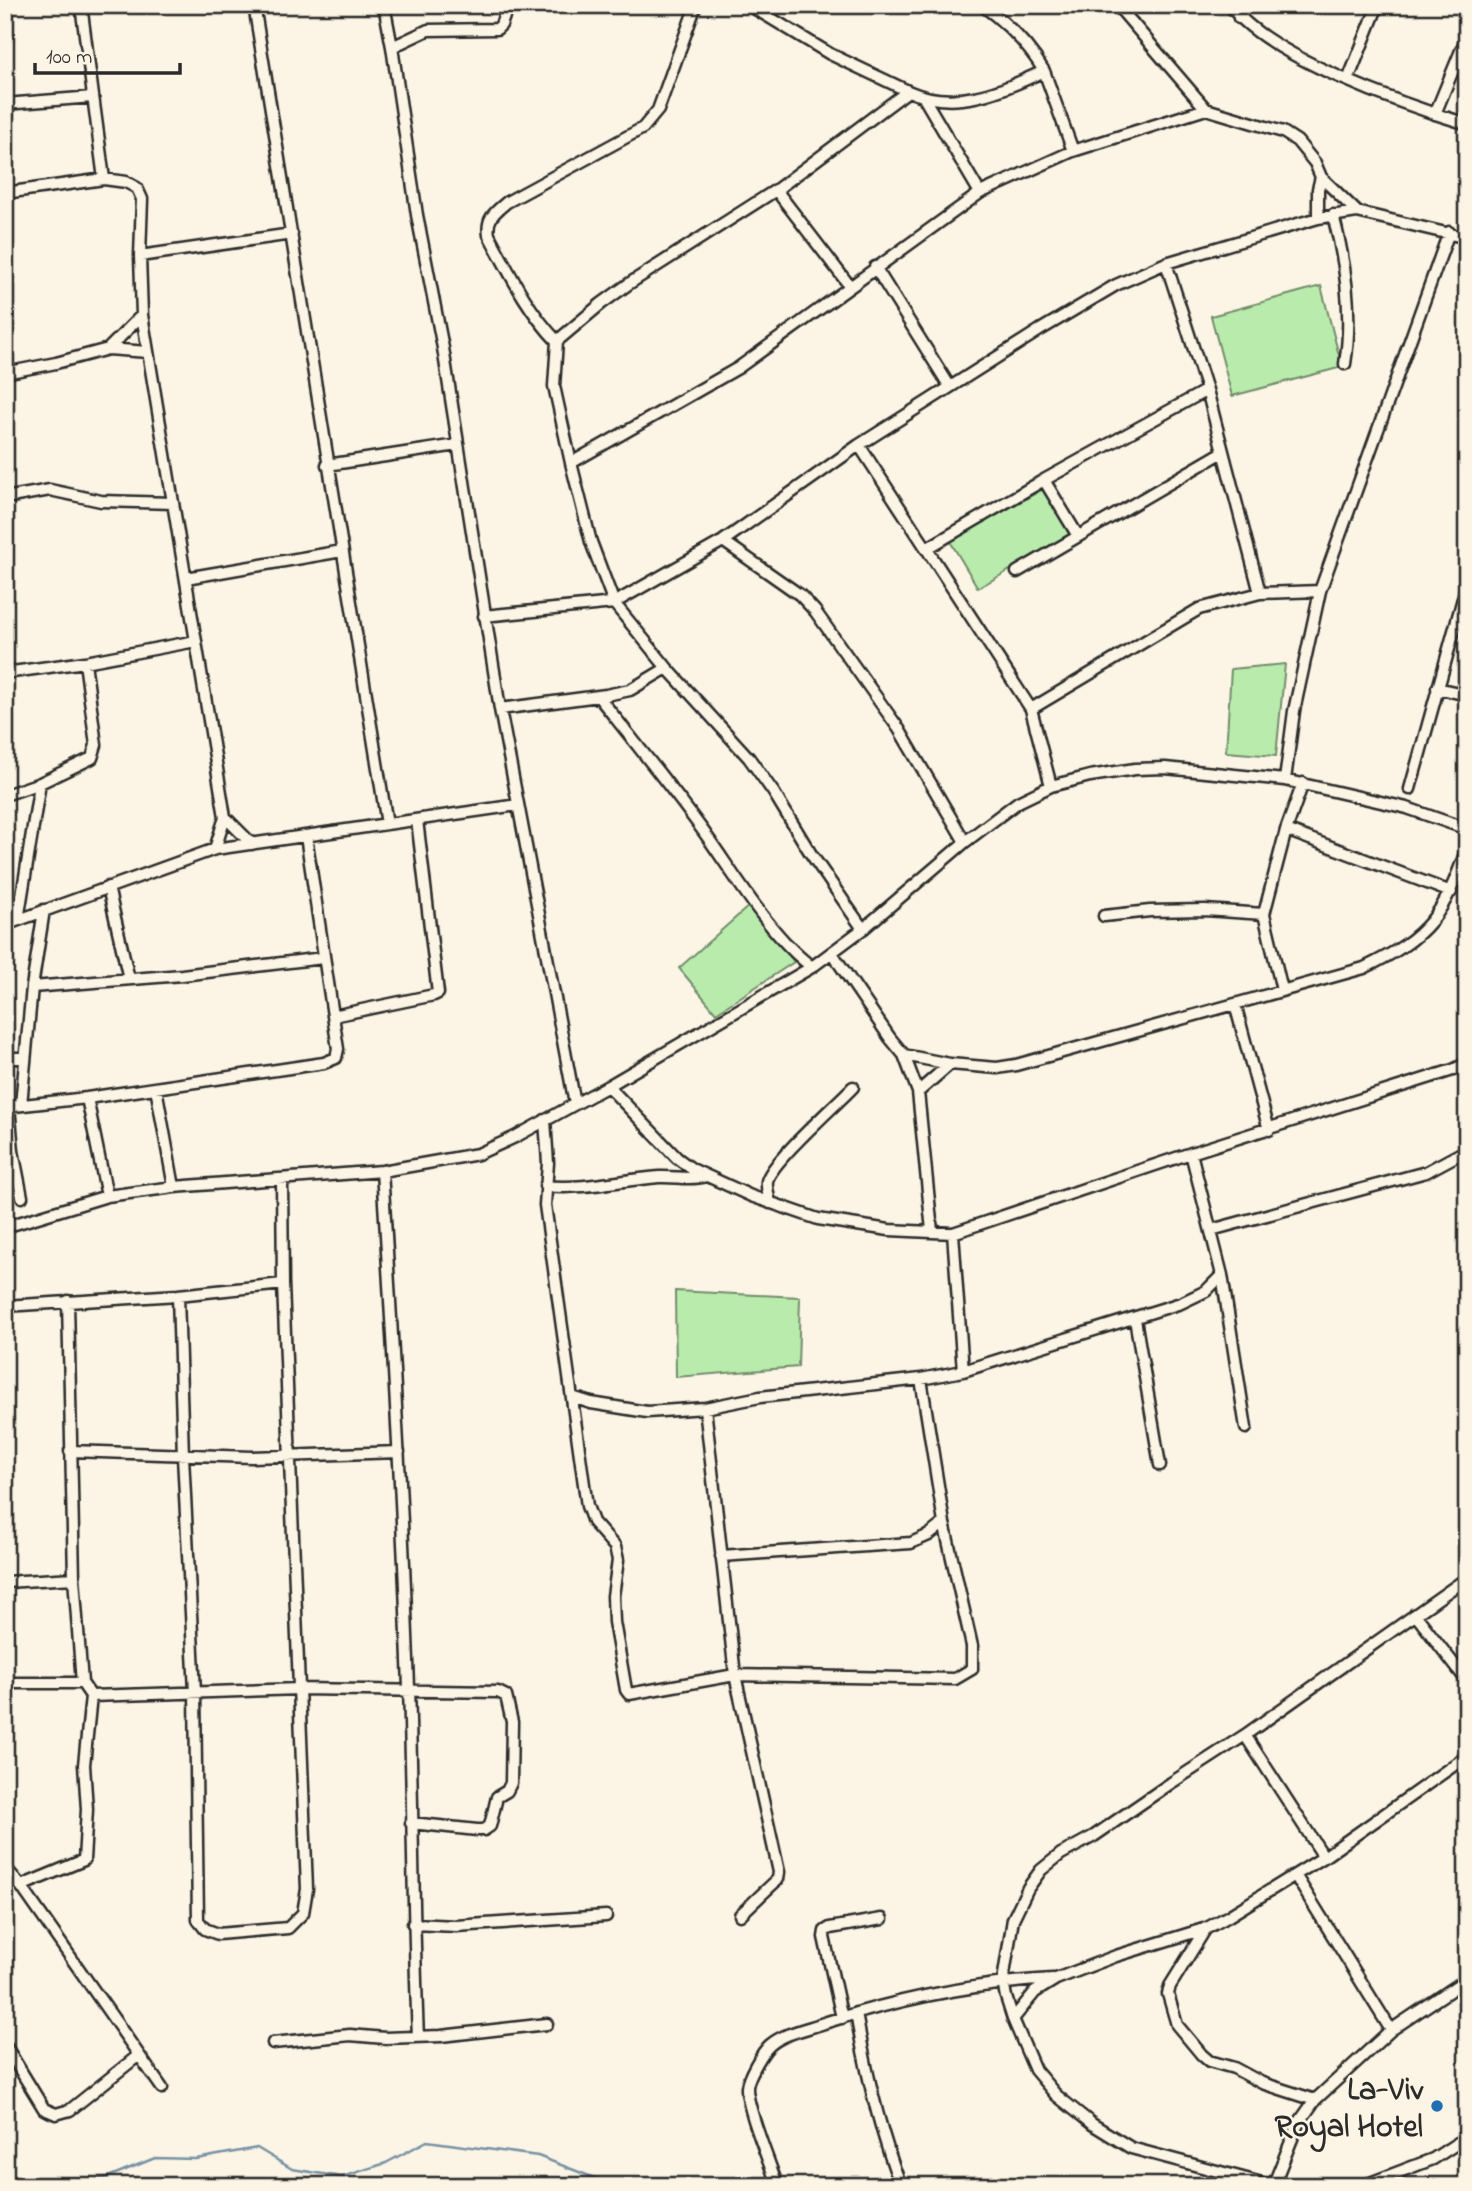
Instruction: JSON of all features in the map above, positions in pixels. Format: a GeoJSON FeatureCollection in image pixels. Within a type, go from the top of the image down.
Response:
{"type":"FeatureCollection","features":[{"type":"Feature","properties":{"kind":"street"},"geometry":{"type":"LineString","coordinates":[[81,5],[104,179]]}},
{"type":"Feature","properties":{"kind":"street"},"geometry":{"type":"LineString","coordinates":[[254,5],[387,824]]}},
{"type":"Feature","properties":{"kind":"street"},"geometry":{"type":"LineString","coordinates":[[384,5],[417,215],[443,348],[500,709],[575,1104]]}},
{"type":"Feature","properties":{"kind":"street"},"geometry":{"type":"LineString","coordinates":[[392,47],[428,30],[497,29],[508,5]]}},
{"type":"Feature","properties":{"kind":"street"},"geometry":{"type":"LineString","coordinates":[[557,341],[540,324],[527,303],[489,235],[487,225],[492,214],[507,202],[643,128],[652,120],[696,5]]}},
{"type":"Feature","properties":{"kind":"street"},"geometry":{"type":"LineString","coordinates":[[749,5],[830,54],[924,98],[961,100],[984,96],[1045,71]]}},
{"type":"Feature","properties":{"kind":"street"},"geometry":{"type":"LineString","coordinates":[[982,5],[1022,39],[1045,71],[1073,151]]}},
{"type":"Feature","properties":{"kind":"street"},"geometry":{"type":"LineString","coordinates":[[1117,5],[1206,109],[1283,132],[1297,141],[1315,163],[1321,177],[1357,212]]}},
{"type":"Feature","properties":{"kind":"street"},"geometry":{"type":"LineString","coordinates":[[1230,5],[1239,18],[1294,54],[1348,80],[1467,124]]}},
{"type":"Feature","properties":{"kind":"street"},"geometry":{"type":"LineString","coordinates":[[1239,18],[1246,5]]}},
{"type":"Feature","properties":{"kind":"street"},"geometry":{"type":"LineString","coordinates":[[1348,80],[1378,5]]}},
{"type":"Feature","properties":{"kind":"street"},"geometry":{"type":"LineString","coordinates":[[1435,114],[1467,37]]}},
{"type":"Feature","properties":{"kind":"street"},"geometry":{"type":"LineString","coordinates":[[863,929],[749,758],[667,668],[614,603],[591,542],[554,386],[557,341],[600,304],[776,190],[908,91]]}},
{"type":"Feature","properties":{"kind":"street"},"geometry":{"type":"LineString","coordinates":[[5,104],[93,97]]}},
{"type":"Feature","properties":{"kind":"street"},"geometry":{"type":"LineString","coordinates":[[924,98],[981,192]]}},
{"type":"Feature","properties":{"kind":"street"},"geometry":{"type":"LineString","coordinates":[[571,463],[738,368],[849,285],[981,192],[1073,151],[1206,109]]}},
{"type":"Feature","properties":{"kind":"street"},"geometry":{"type":"LineString","coordinates":[[1318,218],[1318,189],[1321,177]]}},
{"type":"Feature","properties":{"kind":"street"},"geometry":{"type":"LineString","coordinates":[[5,193],[104,179],[126,182],[137,188],[142,199],[142,315],[225,817],[215,849]]}},
{"type":"Feature","properties":{"kind":"street"},"geometry":{"type":"LineString","coordinates":[[776,190],[849,285]]}},
{"type":"Feature","properties":{"kind":"street"},"geometry":{"type":"LineString","coordinates":[[484,616],[614,603],[723,541],[859,445],[950,387],[1116,285],[1166,263],[1318,218],[1357,212],[1467,238]]}},
{"type":"Feature","properties":{"kind":"street"},"geometry":{"type":"LineString","coordinates":[[1333,215],[1341,245],[1348,298],[1350,328],[1345,364]]}},
{"type":"Feature","properties":{"kind":"street"},"geometry":{"type":"LineString","coordinates":[[1285,780],[1294,711],[1320,591],[1449,232]]}},
{"type":"Feature","properties":{"kind":"street"},"geometry":{"type":"LineString","coordinates":[[140,256],[292,234]]}},
{"type":"Feature","properties":{"kind":"street"},"geometry":{"type":"LineString","coordinates":[[1166,263],[1207,390],[1260,593]]}},
{"type":"Feature","properties":{"kind":"street"},"geometry":{"type":"LineString","coordinates":[[875,267],[950,387]]}},
{"type":"Feature","properties":{"kind":"street"},"geometry":{"type":"LineString","coordinates":[[108,349],[142,315]]}},
{"type":"Feature","properties":{"kind":"street"},"geometry":{"type":"LineString","coordinates":[[5,373],[108,349],[148,352]]}},
{"type":"Feature","properties":{"kind":"street"},"geometry":{"type":"LineString","coordinates":[[926,550],[1044,480],[1207,390]]}},
{"type":"Feature","properties":{"kind":"street"},"geometry":{"type":"LineString","coordinates":[[327,465],[457,445]]}},
{"type":"Feature","properties":{"kind":"street"},"geometry":{"type":"LineString","coordinates":[[859,445],[1031,709],[1051,786]]}},
{"type":"Feature","properties":{"kind":"street"},"geometry":{"type":"LineString","coordinates":[[1017,572],[1223,452]]}},
{"type":"Feature","properties":{"kind":"street"},"geometry":{"type":"LineString","coordinates":[[1044,480],[1078,536]]}},
{"type":"Feature","properties":{"kind":"street"},"geometry":{"type":"LineString","coordinates":[[5,498],[50,490],[101,500],[173,502]]}},
{"type":"Feature","properties":{"kind":"street"},"geometry":{"type":"LineString","coordinates":[[723,541],[800,595],[815,611],[900,729],[965,842]]}},
{"type":"Feature","properties":{"kind":"street"},"geometry":{"type":"LineString","coordinates":[[186,578],[341,551]]}},
{"type":"Feature","properties":{"kind":"street"},"geometry":{"type":"LineString","coordinates":[[1410,789],[1467,584]]}},
{"type":"Feature","properties":{"kind":"street"},"geometry":{"type":"LineString","coordinates":[[1031,709],[1199,609],[1260,593],[1320,591]]}},
{"type":"Feature","properties":{"kind":"street"},"geometry":{"type":"LineString","coordinates":[[5,673],[85,662],[196,641]]}},
{"type":"Feature","properties":{"kind":"street"},"geometry":{"type":"LineString","coordinates":[[5,795],[40,783],[92,758],[96,745],[85,662]]}},
{"type":"Feature","properties":{"kind":"street"},"geometry":{"type":"LineString","coordinates":[[500,709],[630,690],[667,668]]}},
{"type":"Feature","properties":{"kind":"street"},"geometry":{"type":"LineString","coordinates":[[1437,688],[1467,695]]}},
{"type":"Feature","properties":{"kind":"street"},"geometry":{"type":"LineString","coordinates":[[598,696],[680,799],[768,921],[790,948],[812,967]]}},
{"type":"Feature","properties":{"kind":"street"},"geometry":{"type":"LineString","coordinates":[[5,1227],[107,1196],[174,1187],[382,1171],[478,1154],[608,1086],[812,967],[863,929],[965,842],[1018,802],[1051,786],[1101,774],[1165,768],[1285,780],[1407,808],[1467,829]]}},
{"type":"Feature","properties":{"kind":"street"},"geometry":{"type":"LineString","coordinates":[[18,920],[40,783]]}},
{"type":"Feature","properties":{"kind":"street"},"geometry":{"type":"LineString","coordinates":[[1282,990],[1264,914],[1286,830],[1303,783]]}},
{"type":"Feature","properties":{"kind":"street"},"geometry":{"type":"LineString","coordinates":[[5,925],[215,849],[518,806]]}},
{"type":"Feature","properties":{"kind":"street"},"geometry":{"type":"LineString","coordinates":[[225,817],[252,844]]}},
{"type":"Feature","properties":{"kind":"street"},"geometry":{"type":"LineString","coordinates":[[333,1016],[438,993],[417,820]]}},
{"type":"Feature","properties":{"kind":"street"},"geometry":{"type":"LineString","coordinates":[[1286,830],[1451,892]]}},
{"type":"Feature","properties":{"kind":"street"},"geometry":{"type":"LineString","coordinates":[[22,1197],[7,1106],[156,1088],[324,1063],[336,1058],[338,1049],[306,836]]}},
{"type":"Feature","properties":{"kind":"street"},"geometry":{"type":"LineString","coordinates":[[904,1055],[950,1064],[997,1068],[1016,1065],[1364,968],[1416,937],[1433,920],[1451,892],[1467,848]]}},
{"type":"Feature","properties":{"kind":"street"},"geometry":{"type":"LineString","coordinates":[[108,887],[129,979]]}},
{"type":"Feature","properties":{"kind":"street"},"geometry":{"type":"LineString","coordinates":[[22,1105],[32,986],[44,909]]}},
{"type":"Feature","properties":{"kind":"street"},"geometry":{"type":"LineString","coordinates":[[1104,916],[1205,909],[1264,914]]}},
{"type":"Feature","properties":{"kind":"street"},"geometry":{"type":"LineString","coordinates":[[832,953],[904,1055],[918,1092],[932,1231]]}},
{"type":"Feature","properties":{"kind":"street"},"geometry":{"type":"LineString","coordinates":[[32,986],[129,979],[324,958]]}},
{"type":"Feature","properties":{"kind":"street"},"geometry":{"type":"LineString","coordinates":[[1235,1004],[1269,1130]]}},
{"type":"Feature","properties":{"kind":"street"},"geometry":{"type":"LineString","coordinates":[[5,1058],[24,1058]]}},
{"type":"Feature","properties":{"kind":"street"},"geometry":{"type":"LineString","coordinates":[[608,1086],[677,1158],[707,1176],[770,1203],[818,1219],[844,1224],[889,1230],[953,1233],[1191,1153],[1453,1070],[1467,1063]]}},
{"type":"Feature","properties":{"kind":"street"},"geometry":{"type":"LineString","coordinates":[[918,1092],[950,1064]]}},
{"type":"Feature","properties":{"kind":"street"},"geometry":{"type":"LineString","coordinates":[[770,1203],[767,1182],[770,1174],[786,1153],[853,1087]]}},
{"type":"Feature","properties":{"kind":"street"},"geometry":{"type":"LineString","coordinates":[[156,1088],[174,1187]]}},
{"type":"Feature","properties":{"kind":"street"},"geometry":{"type":"LineString","coordinates":[[87,1098],[107,1196]]}},
{"type":"Feature","properties":{"kind":"street"},"geometry":{"type":"LineString","coordinates":[[545,1120],[548,1163],[545,1205],[587,1506],[593,1522],[615,1547],[618,1560],[612,1596],[614,1622],[626,1690],[629,1694],[735,1675],[955,1679],[972,1669],[972,1646],[944,1523],[922,1380]]}},
{"type":"Feature","properties":{"kind":"street"},"geometry":{"type":"LineString","coordinates":[[1211,1230],[1426,1172],[1467,1150]]}},
{"type":"Feature","properties":{"kind":"street"},"geometry":{"type":"LineString","coordinates":[[1191,1153],[1222,1275],[1247,1428]]}},
{"type":"Feature","properties":{"kind":"street"},"geometry":{"type":"LineString","coordinates":[[382,1171],[399,1452],[409,1691],[418,2037]]}},
{"type":"Feature","properties":{"kind":"street"},"geometry":{"type":"LineString","coordinates":[[545,1186],[585,1187],[660,1177],[694,1180],[707,1176]]}},
{"type":"Feature","properties":{"kind":"street"},"geometry":{"type":"LineString","coordinates":[[178,1295],[195,1692],[198,1920],[205,1929],[218,1934],[288,1928],[303,1913],[307,1889],[289,1455],[282,1180]]}},
{"type":"Feature","properties":{"kind":"street"},"geometry":{"type":"LineString","coordinates":[[953,1233],[963,1371]]}},
{"type":"Feature","properties":{"kind":"street"},"geometry":{"type":"LineString","coordinates":[[572,1397],[591,1403],[647,1412],[705,1408],[760,1397],[922,1380],[963,1371],[1181,1303],[1206,1291],[1222,1275]]}},
{"type":"Feature","properties":{"kind":"street"},"geometry":{"type":"LineString","coordinates":[[5,1306],[178,1295],[283,1284]]}},
{"type":"Feature","properties":{"kind":"street"},"geometry":{"type":"LineString","coordinates":[[21,1886],[84,1860],[87,1810],[84,1765],[91,1696],[82,1683],[74,1578],[68,1301]]}},
{"type":"Feature","properties":{"kind":"street"},"geometry":{"type":"LineString","coordinates":[[1135,1319],[1160,1465]]}},
{"type":"Feature","properties":{"kind":"street"},"geometry":{"type":"LineString","coordinates":[[575,1420],[591,1403]]}},
{"type":"Feature","properties":{"kind":"street"},"geometry":{"type":"LineString","coordinates":[[705,1408],[735,1675],[779,1872],[778,1879],[740,1915]]}},
{"type":"Feature","properties":{"kind":"street"},"geometry":{"type":"LineString","coordinates":[[70,1451],[183,1456],[399,1452]]}},
{"type":"Feature","properties":{"kind":"street"},"geometry":{"type":"LineString","coordinates":[[720,1556],[911,1543],[929,1535],[944,1523]]}},
{"type":"Feature","properties":{"kind":"street"},"geometry":{"type":"LineString","coordinates":[[5,1582],[74,1578]]}},
{"type":"Feature","properties":{"kind":"street"},"geometry":{"type":"LineString","coordinates":[[1467,1578],[1245,1735],[1094,1836],[1061,1854],[1041,1870],[1028,1888],[1013,1919],[1003,1982],[1013,2019],[1035,2070],[1067,2106],[1131,2148],[1273,2186],[1298,2123],[1315,2100],[1391,2030],[1467,1979]]}},
{"type":"Feature","properties":{"kind":"street"},"geometry":{"type":"LineString","coordinates":[[1415,1614],[1467,1681]]}},
{"type":"Feature","properties":{"kind":"street"},"geometry":{"type":"LineString","coordinates":[[5,1683],[82,1683]]}},
{"type":"Feature","properties":{"kind":"street"},"geometry":{"type":"LineString","coordinates":[[91,1696],[300,1689],[498,1692],[506,1696],[512,1722],[512,1783],[507,1791],[498,1797],[490,1826],[477,1830],[411,1823]]}},
{"type":"Feature","properties":{"kind":"street"},"geometry":{"type":"LineString","coordinates":[[1245,1735],[1324,1857]]}},
{"type":"Feature","properties":{"kind":"street"},"geometry":{"type":"LineString","coordinates":[[1013,2019],[1035,1992],[1056,1979],[1116,1956],[1207,1928],[1324,1857],[1467,1756]]}},
{"type":"Feature","properties":{"kind":"street"},"geometry":{"type":"LineString","coordinates":[[5,1867],[162,2088]]}},
{"type":"Feature","properties":{"kind":"street"},"geometry":{"type":"LineString","coordinates":[[1295,1875],[1391,2030]]}},
{"type":"Feature","properties":{"kind":"street"},"geometry":{"type":"LineString","coordinates":[[413,1924],[456,1926],[606,1916]]}},
{"type":"Feature","properties":{"kind":"street"},"geometry":{"type":"LineString","coordinates":[[842,2018],[824,1937],[825,1931],[883,1919]]}},
{"type":"Feature","properties":{"kind":"street"},"geometry":{"type":"LineString","coordinates":[[1207,1928],[1170,1986],[1170,2007],[1177,2025],[1209,2061],[1234,2068],[1262,2083],[1315,2100]]}},
{"type":"Feature","properties":{"kind":"street"},"geometry":{"type":"LineString","coordinates":[[775,2179],[754,2118],[747,2087],[756,2065],[769,2046],[787,2035],[856,2013],[938,1993],[1003,1982],[1056,1979]]}},
{"type":"Feature","properties":{"kind":"street"},"geometry":{"type":"LineString","coordinates":[[856,2013],[868,2082],[901,2186]]}},
{"type":"Feature","properties":{"kind":"street"},"geometry":{"type":"LineString","coordinates":[[273,2043],[349,2035],[385,2038],[441,2036],[547,2024]]}},
{"type":"Feature","properties":{"kind":"street"},"geometry":{"type":"LineString","coordinates":[[5,2045],[44,2109],[56,2115],[70,2110],[139,2055]]}},
{"type":"Feature","properties":{"kind":"street"},"geometry":{"type":"LineString","coordinates":[[1362,2186],[1391,2177],[1465,2142]]}},
{"type":"Feature","properties":{"kind":"green space"},"geometry":{"type":"Polygon","coordinates":[[[1321,286],[1342,367],[1232,396],[1211,316],[1321,286]]]}},
{"type":"Feature","properties":{"kind":"green space"},"geometry":{"type":"Polygon","coordinates":[[[1047,487],[1073,535],[978,588],[950,541],[1047,487]]]}},
{"type":"Feature","properties":{"kind":"green space"},"geometry":{"type":"Polygon","coordinates":[[[1285,664],[1276,756],[1226,752],[1231,669],[1285,664]]]}},
{"type":"Feature","properties":{"kind":"green space"},"geometry":{"type":"Polygon","coordinates":[[[750,905],[794,962],[716,1013],[679,968],[750,905]]]}},
{"type":"Feature","properties":{"kind":"green space"},"geometry":{"type":"Polygon","coordinates":[[[675,1291],[800,1297],[798,1367],[676,1377],[675,1291]]]}},
{"type":"Feature","properties":{"kind":"waterway"},"geometry":{"type":"LineString","coordinates":[[60,2186],[108,2177],[155,2158],[196,2159],[257,2148],[292,2169],[342,2177],[386,2163],[427,2141],[538,2156],[615,2186]]}},
{"type":"Feature","properties":{"kind":"place","name":"La-Viv Royal Hotel"},"geometry":{"type":"Point","coordinates":[1437,2106]}}]}
